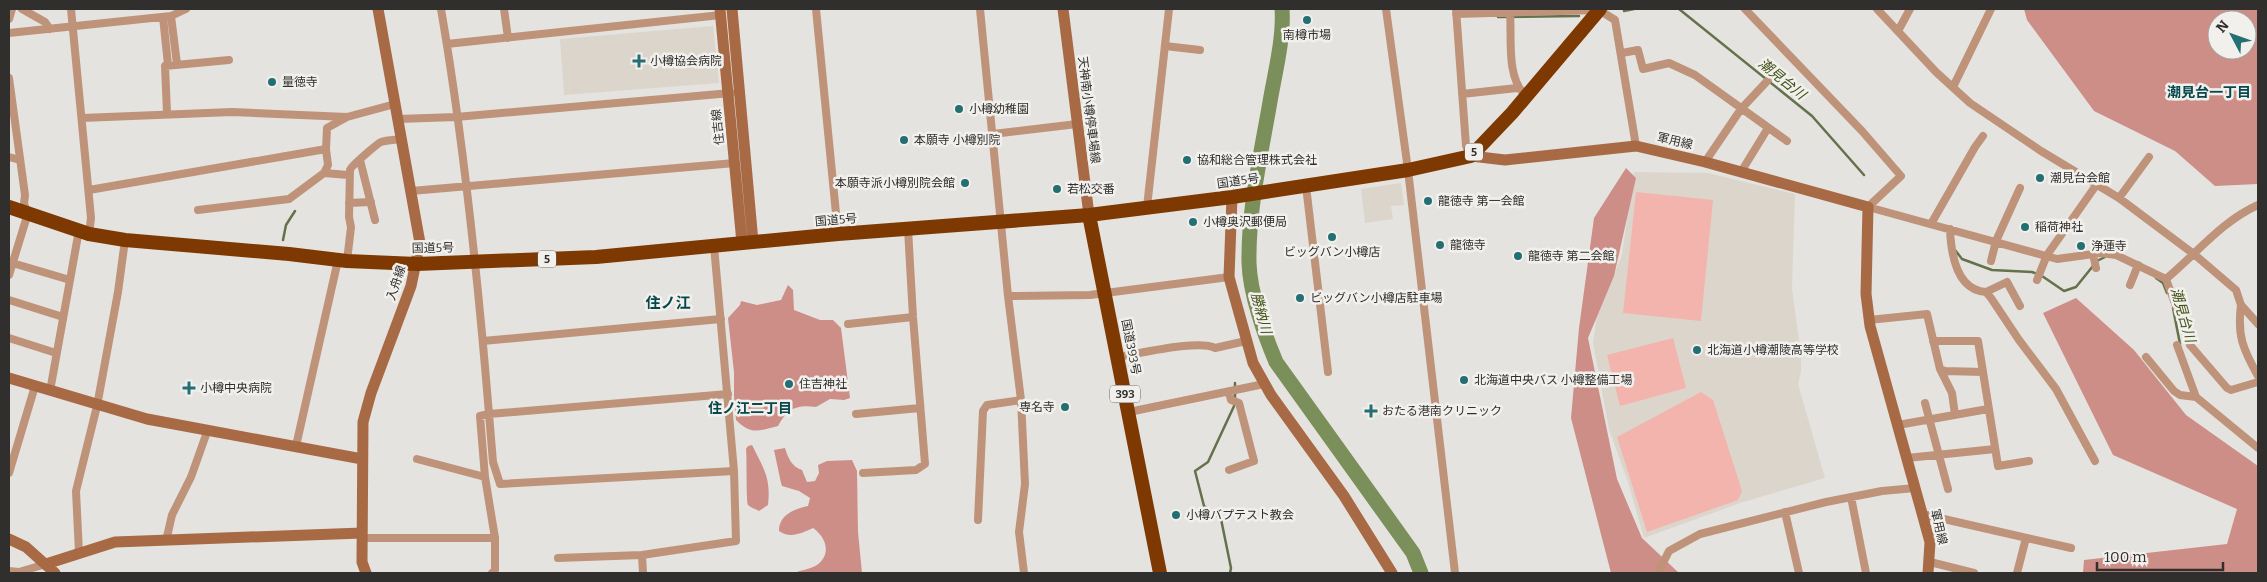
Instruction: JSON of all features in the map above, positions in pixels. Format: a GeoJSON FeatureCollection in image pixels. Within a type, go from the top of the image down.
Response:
{"type":"FeatureCollection","features":[{"type":"Feature","properties":{"kind":"highway","name":"5"},"geometry":{"type":"LineString","coordinates":[[1471,156],[1512,113],[1521,92],[1599,10]]}},
{"type":"Feature","properties":{"kind":"highway","name":"国道5号"},"geometry":{"type":"LineString","coordinates":[[9,207],[84,232],[124,240],[280,253],[343,261],[417,264],[476,262],[596,257],[838,234],[1089,215],[1306,186],[1408,170],[1471,156]]}},
{"type":"Feature","properties":{"kind":"highway","name":"国道393号"},"geometry":{"type":"LineString","coordinates":[[1089,215],[1160,573]]}},
{"type":"Feature","properties":{"kind":"street"},"geometry":{"type":"LineString","coordinates":[[9,19],[12,9]]}},
{"type":"Feature","properties":{"kind":"street"},"geometry":{"type":"LineString","coordinates":[[22,9],[45,22],[50,30]]}},
{"type":"Feature","properties":{"kind":"street"},"geometry":{"type":"LineString","coordinates":[[50,391],[70,280],[84,232],[91,218],[71,9]]}},
{"type":"Feature","properties":{"kind":"street"},"geometry":{"type":"LineString","coordinates":[[9,33],[171,16],[186,9]]}},
{"type":"Feature","properties":{"kind":"street","name":"入舟線"},"geometry":{"type":"LineString","coordinates":[[366,573],[362,562],[363,422],[417,264],[420,243],[378,9]]}},
{"type":"Feature","properties":{"kind":"street"},"geometry":{"type":"LineString","coordinates":[[441,9],[476,262],[493,462],[500,484],[734,471]]}},
{"type":"Feature","properties":{"kind":"street"},"geometry":{"type":"LineString","coordinates":[[504,9],[508,38]]}},
{"type":"Feature","properties":{"kind":"street","name":"住吉線"},"geometry":{"type":"LineString","coordinates":[[732,9],[741,92],[748,242]]}},
{"type":"Feature","properties":{"kind":"street"},"geometry":{"type":"LineString","coordinates":[[816,9],[838,234]]}},
{"type":"Feature","properties":{"kind":"street"},"geometry":{"type":"LineString","coordinates":[[980,9],[1008,296],[1021,400],[1025,484],[1019,532],[1024,573]]}},
{"type":"Feature","properties":{"kind":"street","name":"天神南小樽停車場線"},"geometry":{"type":"LineString","coordinates":[[1063,9],[1089,215]]}},
{"type":"Feature","properties":{"kind":"street"},"geometry":{"type":"LineString","coordinates":[[1147,207],[1169,9]]}},
{"type":"Feature","properties":{"kind":"street"},"geometry":{"type":"LineString","coordinates":[[1386,9],[1408,170],[1455,573]]}},
{"type":"Feature","properties":{"kind":"street"},"geometry":{"type":"LineString","coordinates":[[1745,9],[1862,131],[1901,176],[1868,207]]}},
{"type":"Feature","properties":{"kind":"street"},"geometry":{"type":"LineString","coordinates":[[1877,9],[1953,88],[1970,103],[2041,151],[2119,198],[2195,255],[2236,290],[2241,305],[2240,338],[2245,354],[2258,376]]}},
{"type":"Feature","properties":{"kind":"street"},"geometry":{"type":"LineString","coordinates":[[1898,31],[1910,9]]}},
{"type":"Feature","properties":{"kind":"street"},"geometry":{"type":"LineString","coordinates":[[1953,88],[1991,9]]}},
{"type":"Feature","properties":{"kind":"street"},"geometry":{"type":"LineString","coordinates":[[1471,156],[1466,146],[1456,11],[1510,16],[1599,10],[1615,20],[1622,52],[1636,146]]}},
{"type":"Feature","properties":{"kind":"street"},"geometry":{"type":"LineString","coordinates":[[447,44],[721,12]]}},
{"type":"Feature","properties":{"kind":"street","name":"住吉線"},"geometry":{"type":"LineString","coordinates":[[721,12],[735,163],[748,242]]}},
{"type":"Feature","properties":{"kind":"street"},"geometry":{"type":"LineString","coordinates":[[171,16],[177,64]]}},
{"type":"Feature","properties":{"kind":"street"},"geometry":{"type":"LineString","coordinates":[[1462,94],[1521,92],[1513,68],[1510,16]]}},
{"type":"Feature","properties":{"kind":"street"},"geometry":{"type":"LineString","coordinates":[[163,17],[168,65]]}},
{"type":"Feature","properties":{"kind":"street"},"geometry":{"type":"LineString","coordinates":[[1165,46],[1200,50]]}},
{"type":"Feature","properties":{"kind":"street"},"geometry":{"type":"LineString","coordinates":[[1622,52],[1638,50],[1642,69],[1670,63],[1695,75],[1787,141]]}},
{"type":"Feature","properties":{"kind":"street"},"geometry":{"type":"LineString","coordinates":[[167,113],[164,69],[168,65],[229,60]]}},
{"type":"Feature","properties":{"kind":"street"},"geometry":{"type":"LineString","coordinates":[[9,78],[10,108],[20,160],[25,195],[24,204],[28,213],[11,262],[9,275]]}},
{"type":"Feature","properties":{"kind":"street"},"geometry":{"type":"LineString","coordinates":[[1705,162],[1741,109],[1769,79]]}},
{"type":"Feature","properties":{"kind":"street"},"geometry":{"type":"LineString","coordinates":[[398,119],[456,117],[741,92]]}},
{"type":"Feature","properties":{"kind":"street"},"geometry":{"type":"LineString","coordinates":[[198,210],[289,199],[324,174],[328,164],[326,149],[327,128],[347,117],[395,104]]}},
{"type":"Feature","properties":{"kind":"street"},"geometry":{"type":"LineString","coordinates":[[82,118],[167,113],[246,112],[347,117]]}},
{"type":"Feature","properties":{"kind":"street"},"geometry":{"type":"LineString","coordinates":[[993,134],[1077,124]]}},
{"type":"Feature","properties":{"kind":"street"},"geometry":{"type":"LineString","coordinates":[[1741,172],[1768,128]]}},
{"type":"Feature","properties":{"kind":"street"},"geometry":{"type":"LineString","coordinates":[[1931,224],[1983,136]]}},
{"type":"Feature","properties":{"kind":"street"},"geometry":{"type":"LineString","coordinates":[[296,446],[351,227],[348,175],[352,166],[380,142],[402,139]]}},
{"type":"Feature","properties":{"kind":"street","name":"軍用線"},"geometry":{"type":"LineString","coordinates":[[1471,156],[1504,160],[1636,146],[1705,162],[1868,207],[1866,280],[1869,320],[1930,542],[1929,568]]}},
{"type":"Feature","properties":{"kind":"street"},"geometry":{"type":"LineString","coordinates":[[89,190],[326,149]]}},
{"type":"Feature","properties":{"kind":"street"},"geometry":{"type":"LineString","coordinates":[[9,157],[20,160]]}},
{"type":"Feature","properties":{"kind":"street"},"geometry":{"type":"LineString","coordinates":[[2119,198],[2149,158]]}},
{"type":"Feature","properties":{"kind":"street"},"geometry":{"type":"LineString","coordinates":[[360,160],[375,220]]}},
{"type":"Feature","properties":{"kind":"street"},"geometry":{"type":"LineString","coordinates":[[411,191],[735,163]]}},
{"type":"Feature","properties":{"kind":"street"},"geometry":{"type":"LineString","coordinates":[[324,174],[348,175]]}},
{"type":"Feature","properties":{"kind":"street"},"geometry":{"type":"LineString","coordinates":[[2038,277],[2047,255],[2097,184]]}},
{"type":"Feature","properties":{"kind":"street"},"geometry":{"type":"LineString","coordinates":[[1306,186],[1328,372]]}},
{"type":"Feature","properties":{"kind":"street"},"geometry":{"type":"LineString","coordinates":[[1991,261],[1996,241],[2020,188]]}},
{"type":"Feature","properties":{"kind":"street"},"geometry":{"type":"LineString","coordinates":[[1232,197],[1229,277],[1253,363],[1264,384],[1344,496],[1392,573]]}},
{"type":"Feature","properties":{"kind":"street"},"geometry":{"type":"LineString","coordinates":[[350,204],[371,202]]}},
{"type":"Feature","properties":{"kind":"street"},"geometry":{"type":"LineString","coordinates":[[2166,279],[2195,255],[2219,230],[2258,205]]}},
{"type":"Feature","properties":{"kind":"street"},"geometry":{"type":"LineString","coordinates":[[1868,207],[2057,258],[2095,262],[2104,257],[2116,255],[2137,268],[2166,279],[2190,345],[2227,388],[2231,390],[2258,382]]}},
{"type":"Feature","properties":{"kind":"street"},"geometry":{"type":"LineString","coordinates":[[863,473],[916,470],[925,464],[908,229]]}},
{"type":"Feature","properties":{"kind":"street"},"geometry":{"type":"LineString","coordinates":[[1950,229],[1950,246],[1957,268],[1965,284],[1976,291],[1986,292],[2007,282],[2020,306]]}},
{"type":"Feature","properties":{"kind":"street"},"geometry":{"type":"LineString","coordinates":[[79,553],[76,491],[97,406],[118,292],[124,240]]}},
{"type":"Feature","properties":{"kind":"street"},"geometry":{"type":"LineString","coordinates":[[558,558],[642,555],[736,541],[734,471],[722,319],[714,246]]}},
{"type":"Feature","properties":{"kind":"street"},"geometry":{"type":"LineString","coordinates":[[11,262],[70,280]]}},
{"type":"Feature","properties":{"kind":"street"},"geometry":{"type":"LineString","coordinates":[[2130,285],[2137,268]]}},
{"type":"Feature","properties":{"kind":"street"},"geometry":{"type":"LineString","coordinates":[[1008,296],[1105,293],[1229,277]]}},
{"type":"Feature","properties":{"kind":"street"},"geometry":{"type":"LineString","coordinates":[[1986,292],[2056,389],[2095,461]]}},
{"type":"Feature","properties":{"kind":"street"},"geometry":{"type":"LineString","coordinates":[[9,300],[63,317]]}},
{"type":"Feature","properties":{"kind":"street"},"geometry":{"type":"LineString","coordinates":[[2241,305],[2258,324]]}},
{"type":"Feature","properties":{"kind":"street"},"geometry":{"type":"LineString","coordinates":[[1869,320],[1926,314],[1940,369],[1952,393],[1955,415]]}},
{"type":"Feature","properties":{"kind":"street"},"geometry":{"type":"LineString","coordinates":[[848,324],[913,317]]}},
{"type":"Feature","properties":{"kind":"street"},"geometry":{"type":"LineString","coordinates":[[483,341],[722,319]]}},
{"type":"Feature","properties":{"kind":"street"},"geometry":{"type":"LineString","coordinates":[[9,338],[56,353]]}},
{"type":"Feature","properties":{"kind":"street"},"geometry":{"type":"LineString","coordinates":[[1117,357],[1208,344],[1215,348],[1246,341]]}},
{"type":"Feature","properties":{"kind":"street"},"geometry":{"type":"LineString","coordinates":[[1934,341],[1978,341],[1998,466],[2029,461]]}},
{"type":"Feature","properties":{"kind":"street"},"geometry":{"type":"LineString","coordinates":[[2177,345],[2183,354],[2198,394],[2235,425],[2258,448]]}},
{"type":"Feature","properties":{"kind":"street"},"geometry":{"type":"LineString","coordinates":[[2183,354],[2190,345]]}},
{"type":"Feature","properties":{"kind":"street"},"geometry":{"type":"LineString","coordinates":[[2146,357],[2174,391],[2180,395],[2198,394]]}},
{"type":"Feature","properties":{"kind":"street"},"geometry":{"type":"LineString","coordinates":[[1940,369],[1945,371],[1982,372]]}},
{"type":"Feature","properties":{"kind":"street"},"geometry":{"type":"LineString","coordinates":[[9,378],[97,406],[208,432],[362,459]]}},
{"type":"Feature","properties":{"kind":"street"},"geometry":{"type":"LineString","coordinates":[[1129,412],[1264,384]]}},
{"type":"Feature","properties":{"kind":"street"},"geometry":{"type":"LineString","coordinates":[[9,473],[35,386]]}},
{"type":"Feature","properties":{"kind":"street"},"geometry":{"type":"LineString","coordinates":[[1229,392],[1231,400],[1238,403],[1254,461],[1229,470]]}},
{"type":"Feature","properties":{"kind":"street"},"geometry":{"type":"LineString","coordinates":[[495,572],[495,538],[480,416],[728,394]]}},
{"type":"Feature","properties":{"kind":"street"},"geometry":{"type":"LineString","coordinates":[[978,520],[983,411],[987,404],[1021,400]]}},
{"type":"Feature","properties":{"kind":"street"},"geometry":{"type":"LineString","coordinates":[[1925,403],[1948,489]]}},
{"type":"Feature","properties":{"kind":"street"},"geometry":{"type":"LineString","coordinates":[[856,414],[920,408]]}},
{"type":"Feature","properties":{"kind":"street"},"geometry":{"type":"LineString","coordinates":[[1898,425],[1988,409]]}},
{"type":"Feature","properties":{"kind":"street"},"geometry":{"type":"LineString","coordinates":[[166,541],[172,515],[191,477],[208,432]]}},
{"type":"Feature","properties":{"kind":"street"},"geometry":{"type":"LineString","coordinates":[[1907,458],[1995,449]]}},
{"type":"Feature","properties":{"kind":"street"},"geometry":{"type":"LineString","coordinates":[[417,459],[486,477]]}},
{"type":"Feature","properties":{"kind":"street"},"geometry":{"type":"LineString","coordinates":[[1658,573],[1668,551],[1691,537],[1851,497],[1882,491],[1915,488]]}},
{"type":"Feature","properties":{"kind":"street"},"geometry":{"type":"LineString","coordinates":[[1851,497],[1866,573]]}},
{"type":"Feature","properties":{"kind":"street"},"geometry":{"type":"LineString","coordinates":[[1785,512],[1799,573]]}},
{"type":"Feature","properties":{"kind":"street"},"geometry":{"type":"LineString","coordinates":[[1922,514],[2071,548]]}},
{"type":"Feature","properties":{"kind":"street"},"geometry":{"type":"LineString","coordinates":[[9,571],[18,573],[115,542],[362,536],[495,538]]}},
{"type":"Feature","properties":{"kind":"street"},"geometry":{"type":"LineString","coordinates":[[2017,573],[2026,538]]}},
{"type":"Feature","properties":{"kind":"street"},"geometry":{"type":"LineString","coordinates":[[9,539],[26,547],[55,573]]}},
{"type":"Feature","properties":{"kind":"street"},"geometry":{"type":"LineString","coordinates":[[642,555],[643,573]]}},
{"type":"Feature","properties":{"kind":"street"},"geometry":{"type":"LineString","coordinates":[[1929,568],[1974,573]]}},
{"type":"Feature","properties":{"kind":"shaded area"},"geometry":{"type":"Polygon","coordinates":[[[2024,9],[2258,9],[2258,184],[2215,186],[2175,151],[2094,111],[2027,20],[2024,9]]]}},
{"type":"Feature","properties":{"kind":"shaded area","name":"小樽協会病院"},"geometry":{"type":"Polygon","coordinates":[[[713,26],[719,83],[564,95],[560,39],[713,26]]]}},
{"type":"Feature","properties":{"kind":"shaded area"},"geometry":{"type":"Polygon","coordinates":[[[1626,168],[1636,178],[1614,276],[1588,338],[1617,479],[1642,538],[1679,573],[1611,573],[1571,418],[1579,328],[1594,218],[1626,168]]]}},
{"type":"Feature","properties":{"kind":"shaded area","name":"北海道小樽潮陵高等学校"},"geometry":{"type":"Polygon","coordinates":[[[1634,172],[1708,173],[1795,194],[1792,288],[1801,356],[1801,372],[1798,384],[1825,478],[1740,503],[1644,538],[1628,482],[1609,429],[1593,343],[1597,315],[1622,255],[1634,172]]]}},
{"type":"Feature","properties":{"kind":"shaded area"},"geometry":{"type":"Polygon","coordinates":[[[1401,183],[1404,205],[1391,206],[1393,219],[1365,223],[1361,189],[1401,183]]]}},
{"type":"Feature","properties":{"kind":"shaded area"},"geometry":{"type":"Polygon","coordinates":[[[1636,192],[1713,200],[1701,321],[1623,313],[1636,192]]]}},
{"type":"Feature","properties":{"kind":"shaded area"},"geometry":{"type":"Polygon","coordinates":[[[788,285],[793,290],[794,310],[820,320],[833,320],[841,328],[850,398],[844,400],[830,399],[816,407],[798,407],[785,415],[778,426],[751,430],[736,420],[734,372],[728,318],[740,305],[741,301],[757,305],[781,300],[788,285]]]}},
{"type":"Feature","properties":{"kind":"shaded area"},"geometry":{"type":"Polygon","coordinates":[[[2076,298],[2134,350],[2186,415],[2258,466],[2258,573],[2083,573],[2084,560],[2227,544],[2237,509],[2113,455],[2043,313],[2076,298]]]}},
{"type":"Feature","properties":{"kind":"shaded area"},"geometry":{"type":"Polygon","coordinates":[[[1673,338],[1686,388],[1620,406],[1607,355],[1673,338]]]}},
{"type":"Feature","properties":{"kind":"shaded area"},"geometry":{"type":"Polygon","coordinates":[[[1701,392],[1713,400],[1742,491],[1738,500],[1647,532],[1617,437],[1701,392]]]}},
{"type":"Feature","properties":{"kind":"shaded area"},"geometry":{"type":"Polygon","coordinates":[[[752,445],[766,474],[769,496],[768,505],[759,511],[749,506],[747,502],[746,449],[752,445]]]}},
{"type":"Feature","properties":{"kind":"shaded area"},"geometry":{"type":"Polygon","coordinates":[[[785,448],[791,462],[802,470],[807,482],[815,481],[819,473],[818,465],[827,461],[852,460],[857,471],[858,532],[862,573],[794,573],[812,568],[822,561],[825,556],[826,546],[821,536],[813,528],[792,535],[779,531],[784,517],[793,511],[808,506],[810,498],[799,491],[782,486],[774,450],[785,448]]]}},
{"type":"Feature","properties":{"kind":"waterway","name":"勝納川"},"geometry":{"type":"LineString","coordinates":[[1282,9],[1279,52],[1256,179],[1249,242],[1250,275],[1255,300],[1262,326],[1276,362],[1413,553],[1421,573]]}},
{"type":"Feature","properties":{"kind":"waterway","name":"潮見台川"},"geometry":{"type":"LineString","coordinates":[[1624,11],[1634,9]]}},
{"type":"Feature","properties":{"kind":"waterway","name":"潮見台川"},"geometry":{"type":"LineString","coordinates":[[1679,9],[1812,116],[1864,175]]}},
{"type":"Feature","properties":{"kind":"waterway","name":"潮見台川"},"geometry":{"type":"LineString","coordinates":[[1498,17],[1579,16]]}},
{"type":"Feature","properties":{"kind":"waterway"},"geometry":{"type":"LineString","coordinates":[[283,240],[286,225],[295,211]]}},
{"type":"Feature","properties":{"kind":"waterway","name":"潮見台川"},"geometry":{"type":"LineString","coordinates":[[1955,250],[1962,259],[1992,270],[2032,272],[2042,276],[2064,291],[2076,287],[2097,261],[2105,257]]}},
{"type":"Feature","properties":{"kind":"waterway","name":"潮見台川"},"geometry":{"type":"LineString","coordinates":[[2156,278],[2163,283],[2167,293]]}},
{"type":"Feature","properties":{"kind":"waterway","name":"潮見台川"},"geometry":{"type":"LineString","coordinates":[[2173,308],[2180,344]]}},
{"type":"Feature","properties":{"kind":"waterway"},"geometry":{"type":"LineString","coordinates":[[1230,573],[1231,568],[1221,519],[1204,506],[1195,471],[1208,462],[1235,404],[1235,383]]}},
{"type":"Feature","properties":{"kind":"place","name":"南樽市場"},"geometry":{"type":"Point","coordinates":[1307,20]}},
{"type":"Feature","properties":{"kind":"place","name":"小樽協会病院"},"geometry":{"type":"Point","coordinates":[639,61]}},
{"type":"Feature","properties":{"kind":"place","name":"量徳寺"},"geometry":{"type":"Point","coordinates":[272,82]}},
{"type":"Feature","properties":{"kind":"place","name":"小樽幼稚園"},"geometry":{"type":"Point","coordinates":[959,109]}},
{"type":"Feature","properties":{"kind":"place","name":"本願寺 小樽別院"},"geometry":{"type":"Point","coordinates":[904,140]}},
{"type":"Feature","properties":{"kind":"place","name":"協和総合管理株式会社"},"geometry":{"type":"Point","coordinates":[1187,160]}},
{"type":"Feature","properties":{"kind":"place","name":"潮見台会館"},"geometry":{"type":"Point","coordinates":[2040,178]}},
{"type":"Feature","properties":{"kind":"place","name":"本願寺派小樽別院会館"},"geometry":{"type":"Point","coordinates":[965,183]}},
{"type":"Feature","properties":{"kind":"place","name":"若松交番"},"geometry":{"type":"Point","coordinates":[1057,189]}},
{"type":"Feature","properties":{"kind":"place","name":"龍徳寺 第一会館"},"geometry":{"type":"Point","coordinates":[1428,201]}},
{"type":"Feature","properties":{"kind":"place","name":"小樽奥沢郵便局"},"geometry":{"type":"Point","coordinates":[1193,222]}},
{"type":"Feature","properties":{"kind":"place","name":"稲荷神社"},"geometry":{"type":"Point","coordinates":[2025,227]}},
{"type":"Feature","properties":{"kind":"place","name":"ビッグバン小樽店"},"geometry":{"type":"Point","coordinates":[1332,237]}},
{"type":"Feature","properties":{"kind":"place","name":"龍徳寺"},"geometry":{"type":"Point","coordinates":[1440,245]}},
{"type":"Feature","properties":{"kind":"place","name":"浄蓮寺"},"geometry":{"type":"Point","coordinates":[2081,246]}},
{"type":"Feature","properties":{"kind":"place","name":"龍徳寺 第二会館"},"geometry":{"type":"Point","coordinates":[1518,256]}},
{"type":"Feature","properties":{"kind":"place","name":"ビッグバン小樽店駐車場"},"geometry":{"type":"Point","coordinates":[1300,298]}},
{"type":"Feature","properties":{"kind":"place","name":"北海道小樽潮陵高等学校"},"geometry":{"type":"Point","coordinates":[1697,350]}},
{"type":"Feature","properties":{"kind":"place","name":"北海道中央バス 小樽整備工場"},"geometry":{"type":"Point","coordinates":[1464,380]}},
{"type":"Feature","properties":{"kind":"place","name":"住吉神社"},"geometry":{"type":"Point","coordinates":[789,384]}},
{"type":"Feature","properties":{"kind":"place","name":"小樽中央病院"},"geometry":{"type":"Point","coordinates":[189,388]}},
{"type":"Feature","properties":{"kind":"place","name":"専名寺"},"geometry":{"type":"Point","coordinates":[1065,407]}},
{"type":"Feature","properties":{"kind":"place","name":"おたる港南クリニック"},"geometry":{"type":"Point","coordinates":[1371,411]}},
{"type":"Feature","properties":{"kind":"place","name":"小樽バプテスト教会"},"geometry":{"type":"Point","coordinates":[1176,515]}},
{"type":"Feature","properties":{"kind":"district","name":"潮見台一丁目"},"geometry":{"type":"Point","coordinates":[2209,92]}},
{"type":"Feature","properties":{"kind":"district","name":"住ノ江"},"geometry":{"type":"Point","coordinates":[668,303]}},
{"type":"Feature","properties":{"kind":"district","name":"住ノ江二丁目"},"geometry":{"type":"Point","coordinates":[750,408]}}]}
